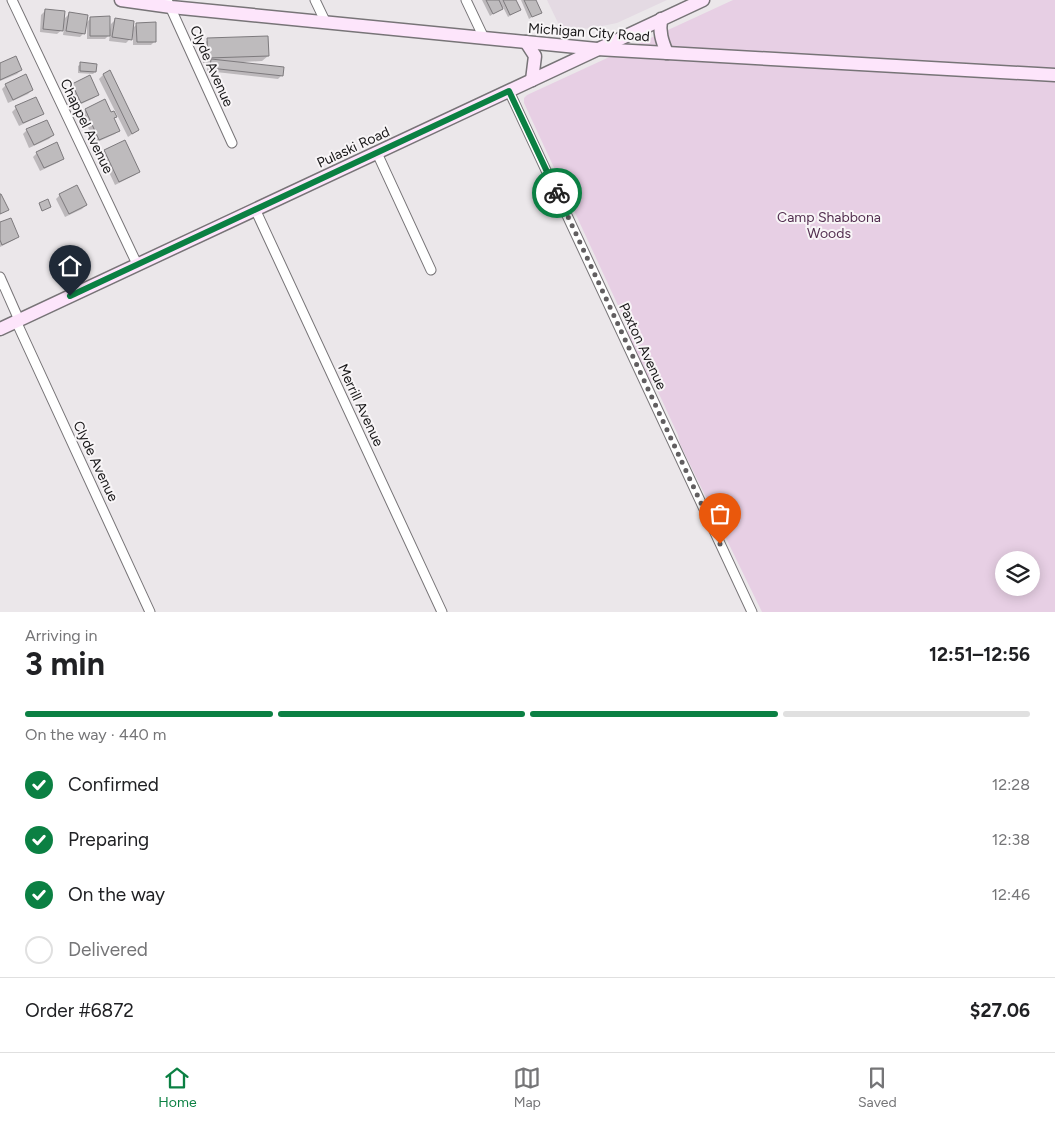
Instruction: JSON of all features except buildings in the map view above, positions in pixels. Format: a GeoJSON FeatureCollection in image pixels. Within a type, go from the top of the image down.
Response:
{"type":"FeatureCollection","features":[{"type":"Feature","properties":{"kind":"street","name":"Chappel Avenue"},"geometry":{"type":"LineString","coordinates":[[12,0],[137,264]]}},
{"type":"Feature","properties":{"kind":"street","name":"Michigan City Road"},"geometry":{"type":"LineString","coordinates":[[121,0],[169,4],[326,24],[597,49],[1055,75]]}},
{"type":"Feature","properties":{"kind":"street"},"geometry":{"type":"LineString","coordinates":[[315,0],[326,24]]}},
{"type":"Feature","properties":{"kind":"street"},"geometry":{"type":"LineString","coordinates":[[466,0],[484,38]]}},
{"type":"Feature","properties":{"kind":"street","name":"Pulaski Road"},"geometry":{"type":"LineString","coordinates":[[0,329],[703,0]]}},
{"type":"Feature","properties":{"kind":"street","name":"Clyde Avenue"},"geometry":{"type":"LineString","coordinates":[[169,4],[232,143]]}},
{"type":"Feature","properties":{"kind":"street"},"geometry":{"type":"LineString","coordinates":[[661,19],[661,40],[667,53]]}},
{"type":"Feature","properties":{"kind":"street"},"geometry":{"type":"LineString","coordinates":[[526,42],[536,56],[532,80]]}},
{"type":"Feature","properties":{"kind":"street","name":"Paxton Avenue"},"geometry":{"type":"LineString","coordinates":[[509,91],[752,612]]}},
{"type":"Feature","properties":{"kind":"street"},"geometry":{"type":"LineString","coordinates":[[377,153],[431,270]]}},
{"type":"Feature","properties":{"kind":"street","name":"Merrill Avenue"},"geometry":{"type":"LineString","coordinates":[[255,209],[442,612]]}},
{"type":"Feature","properties":{"kind":"street","name":"Clyde Avenue"},"geometry":{"type":"LineString","coordinates":[[0,277],[150,612]]}},
{"type":"Feature","properties":{"kind":"shaded area"},"geometry":{"type":"Polygon","coordinates":[[[547,0],[667,0],[617,23],[592,28],[561,29],[547,0]]]}},
{"type":"Feature","properties":{"kind":"green space","name":"Camp Shabbona Woods"},"geometry":{"type":"Polygon","coordinates":[[[733,0],[1055,0],[1055,612],[762,612],[680,444],[678,435],[654,383],[649,381],[627,333],[629,329],[524,103],[524,98],[733,0]]]}},
{"type":"Feature","properties":{"kind":"way so far"},"geometry":{"type":"LineString","coordinates":[[557,193],[720,544]]}},
{"type":"Feature","properties":{"kind":"route"},"geometry":{"type":"LineString","coordinates":[[70,296],[509,91],[557,193]]}}]}
